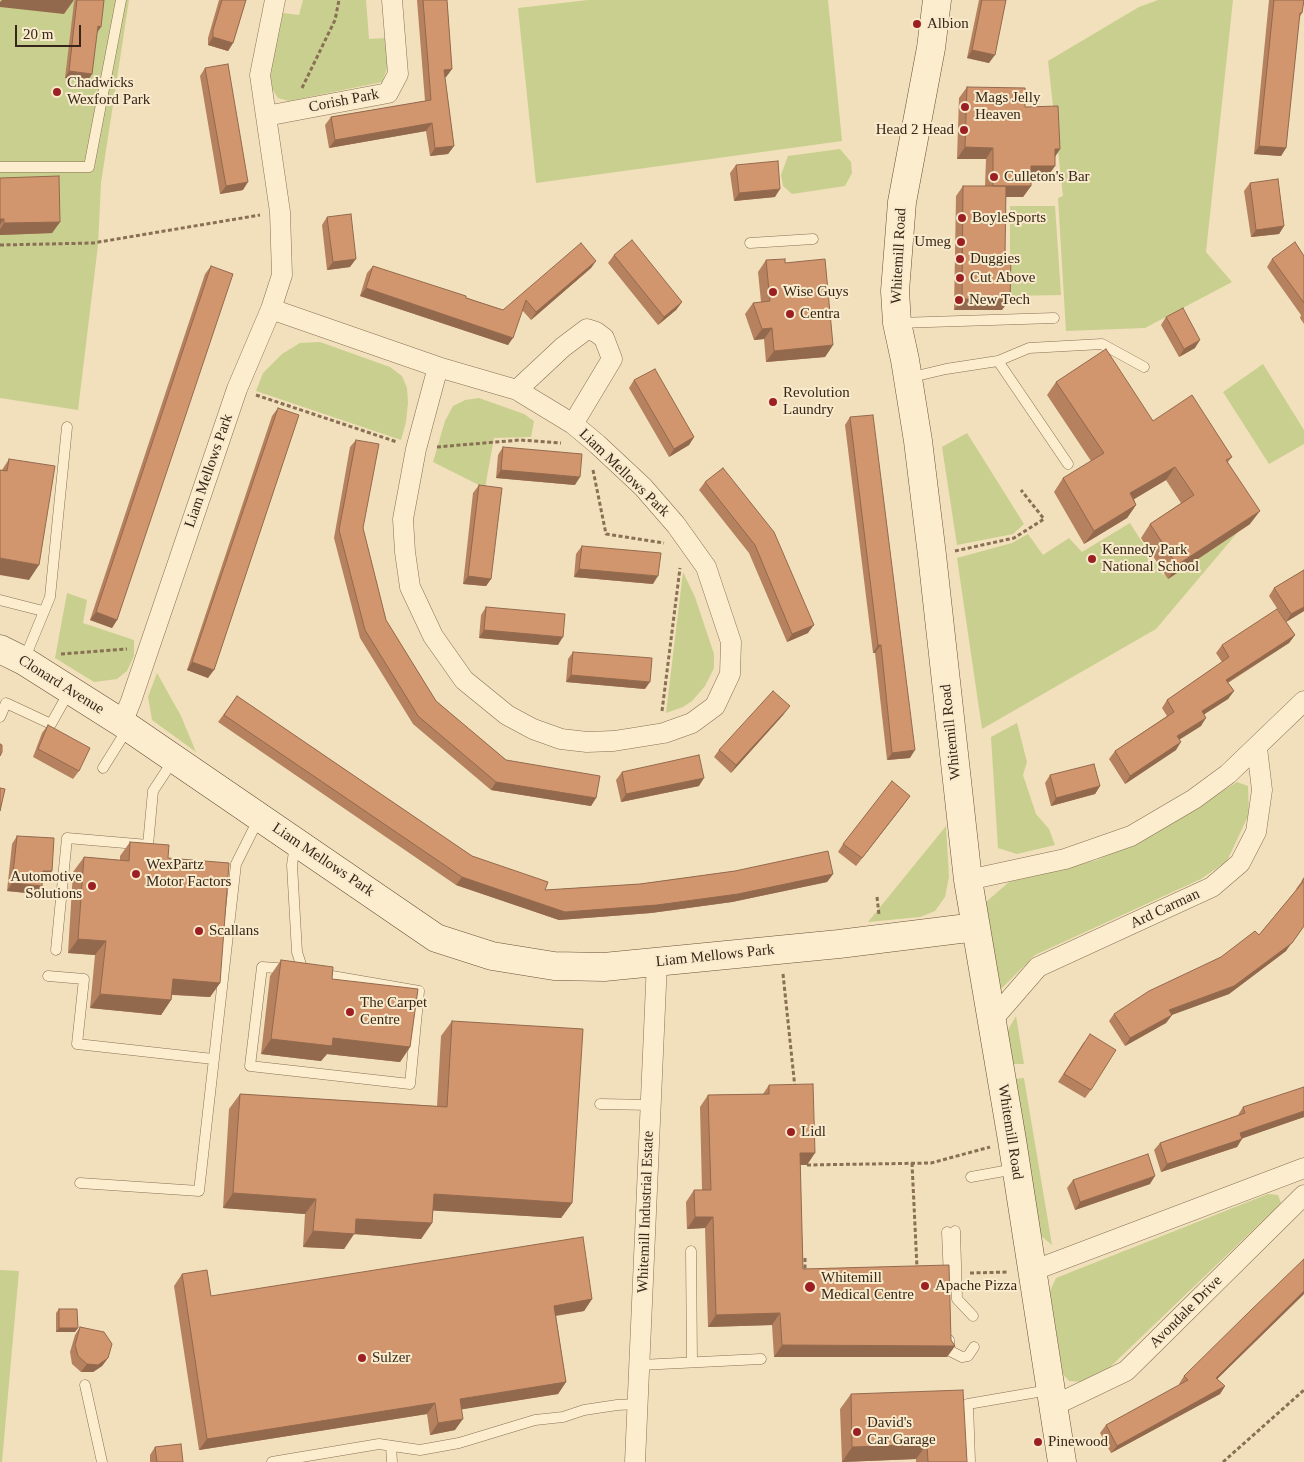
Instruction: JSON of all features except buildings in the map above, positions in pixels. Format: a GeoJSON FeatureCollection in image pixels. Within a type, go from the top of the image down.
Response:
{"type":"FeatureCollection","features":[{"type":"Feature","properties":{"kind":"street"},"geometry":{"type":"LineString","coordinates":[[275,0],[260,75],[280,212]]}},
{"type":"Feature","properties":{"kind":"street","name":"Corish Park"},"geometry":{"type":"LineString","coordinates":[[266,116],[388,93],[398,74],[392,0]]}},
{"type":"Feature","properties":{"kind":"street","name":"Whitemill Road"},"geometry":{"type":"LineString","coordinates":[[937,0],[931,48],[902,202],[895,291],[897,323],[906,360],[907,379],[918,441],[968,880],[1012,1140],[1062,1462]]}},
{"type":"Feature","properties":{"kind":"street"},"geometry":{"type":"LineString","coordinates":[[931,48],[952,0]]}},
{"type":"Feature","properties":{"kind":"street","name":"Liam Mellows Park"},"geometry":{"type":"LineString","coordinates":[[280,212],[282,275],[271,309],[237,389],[125,725],[436,938],[492,956],[554,966],[604,967],[839,944],[976,928]]}},
{"type":"Feature","properties":{"kind":"street","name":"Liam Mellows Park"},"geometry":{"type":"LineString","coordinates":[[271,309],[438,367],[517,390],[573,424],[598,444],[643,487],[676,525],[706,567],[731,642],[730,674],[715,706],[692,722],[664,733],[614,741],[587,742],[561,739],[533,729],[507,715],[464,680],[433,636],[410,587],[403,519],[416,448],[438,367]]}},
{"type":"Feature","properties":{"kind":"street","name":"Liam Mellows Park"},"geometry":{"type":"LineString","coordinates":[[517,390],[562,347],[587,329],[596,332],[604,338],[612,359],[573,424]]}},
{"type":"Feature","properties":{"kind":"street","name":"Clonard Avenue"},"geometry":{"type":"LineString","coordinates":[[0,649],[24,661],[125,725]]}},
{"type":"Feature","properties":{"kind":"street"},"geometry":{"type":"LineString","coordinates":[[968,880],[1065,859],[1131,836],[1194,799],[1228,774],[1304,701]]}},
{"type":"Feature","properties":{"kind":"street","name":"Ard Carman"},"geometry":{"type":"LineString","coordinates":[[992,1020],[1038,967],[1212,888],[1240,863],[1256,832],[1262,790],[1257,748]]}},
{"type":"Feature","properties":{"kind":"street","name":"Whitemill Industrial Estate"},"geometry":{"type":"LineString","coordinates":[[635,1462],[657,962]]}},
{"type":"Feature","properties":{"kind":"street"},"geometry":{"type":"LineString","coordinates":[[1032,1271],[1304,1168]]}},
{"type":"Feature","properties":{"kind":"street","name":"Avondale Drive"},"geometry":{"type":"LineString","coordinates":[[1052,1398],[1126,1371],[1304,1195]]}},
{"type":"Feature","properties":{"kind":"lane"},"geometry":{"type":"LineString","coordinates":[[0,167],[90,167],[122,0]]}},
{"type":"Feature","properties":{"kind":"lane"},"geometry":{"type":"LineString","coordinates":[[750,243],[813,238]]}},
{"type":"Feature","properties":{"kind":"lane"},"geometry":{"type":"LineString","coordinates":[[897,323],[1054,318]]}},
{"type":"Feature","properties":{"kind":"lane"},"geometry":{"type":"LineString","coordinates":[[907,379],[946,369],[998,361],[1029,348],[1102,344],[1144,367]]}},
{"type":"Feature","properties":{"kind":"lane"},"geometry":{"type":"LineString","coordinates":[[998,361],[1068,464]]}},
{"type":"Feature","properties":{"kind":"lane"},"geometry":{"type":"LineString","coordinates":[[24,661],[50,597],[67,426]]}},
{"type":"Feature","properties":{"kind":"lane"},"geometry":{"type":"LineString","coordinates":[[0,600],[43,611]]}},
{"type":"Feature","properties":{"kind":"lane"},"geometry":{"type":"LineString","coordinates":[[0,717],[6,703],[51,724],[70,691]]}},
{"type":"Feature","properties":{"kind":"lane"},"geometry":{"type":"LineString","coordinates":[[103,768],[125,725]]}},
{"type":"Feature","properties":{"kind":"lane"},"geometry":{"type":"LineString","coordinates":[[56,950],[67,838],[148,845],[153,791],[174,758]]}},
{"type":"Feature","properties":{"kind":"lane"},"geometry":{"type":"LineString","coordinates":[[80,1183],[199,1191],[236,864],[260,817]]}},
{"type":"Feature","properties":{"kind":"lane"},"geometry":{"type":"LineString","coordinates":[[296,842],[292,864],[297,952],[303,971]]}},
{"type":"Feature","properties":{"kind":"lane"},"geometry":{"type":"LineString","coordinates":[[262,967],[303,971],[419,991],[410,1084],[250,1066],[262,967]]}},
{"type":"Feature","properties":{"kind":"lane"},"geometry":{"type":"LineString","coordinates":[[48,976],[84,979],[77,1044],[213,1059]]}},
{"type":"Feature","properties":{"kind":"lane"},"geometry":{"type":"LineString","coordinates":[[600,1104],[651,1105]]}},
{"type":"Feature","properties":{"kind":"lane"},"geometry":{"type":"LineString","coordinates":[[971,1177],[1016,1169]]}},
{"type":"Feature","properties":{"kind":"lane"},"geometry":{"type":"LineString","coordinates":[[949,1303],[952,1273],[951,1231]]}},
{"type":"Feature","properties":{"kind":"lane"},"geometry":{"type":"LineString","coordinates":[[691,1250],[692,1362]]}},
{"type":"Feature","properties":{"kind":"lane"},"geometry":{"type":"LineString","coordinates":[[952,1273],[957,1300],[973,1316]]}},
{"type":"Feature","properties":{"kind":"lane"},"geometry":{"type":"LineString","coordinates":[[949,1332],[950,1351],[952,1354],[962,1357],[968,1356],[974,1347]]}},
{"type":"Feature","properties":{"kind":"lane"},"geometry":{"type":"LineString","coordinates":[[640,1365],[761,1359]]}},
{"type":"Feature","properties":{"kind":"lane"},"geometry":{"type":"LineString","coordinates":[[85,1385],[102,1462]]}},
{"type":"Feature","properties":{"kind":"lane"},"geometry":{"type":"LineString","coordinates":[[970,1462],[968,1404],[1052,1398]]}},
{"type":"Feature","properties":{"kind":"lane"},"geometry":{"type":"LineString","coordinates":[[272,1462],[379,1444],[420,1450],[459,1443],[535,1420],[563,1417],[584,1410],[638,1404]]}},
{"type":"Feature","properties":{"kind":"lane"},"geometry":{"type":"LineString","coordinates":[[392,1446],[392,1462]]}},
{"type":"Feature","properties":{"kind":"path"},"geometry":{"type":"LineString","coordinates":[[293,112],[308,72],[335,20],[339,0]]}},
{"type":"Feature","properties":{"kind":"path"},"geometry":{"type":"LineString","coordinates":[[0,245],[93,242],[280,212]]}},
{"type":"Feature","properties":{"kind":"path"},"geometry":{"type":"LineString","coordinates":[[237,389],[416,448],[520,440],[564,443]]}},
{"type":"Feature","properties":{"kind":"path"},"geometry":{"type":"LineString","coordinates":[[598,444],[590,454],[606,534],[669,544]]}},
{"type":"Feature","properties":{"kind":"path"},"geometry":{"type":"LineString","coordinates":[[932,556],[1014,538],[1044,519],[1021,490]]}},
{"type":"Feature","properties":{"kind":"path"},"geometry":{"type":"LineString","coordinates":[[664,733],[661,718],[681,561]]}},
{"type":"Feature","properties":{"kind":"path"},"geometry":{"type":"LineString","coordinates":[[24,661],[63,653],[150,647]]}},
{"type":"Feature","properties":{"kind":"path"},"geometry":{"type":"LineString","coordinates":[[877,897],[879,921]]}},
{"type":"Feature","properties":{"kind":"path"},"geometry":{"type":"LineString","coordinates":[[783,974],[796,1096]]}},
{"type":"Feature","properties":{"kind":"path"},"geometry":{"type":"LineString","coordinates":[[807,1165],[931,1163],[1012,1140]]}},
{"type":"Feature","properties":{"kind":"path"},"geometry":{"type":"LineString","coordinates":[[912,1163],[917,1274],[1032,1271]]}},
{"type":"Feature","properties":{"kind":"path"},"geometry":{"type":"LineString","coordinates":[[805,1258],[806,1279]]}},
{"type":"Feature","properties":{"kind":"path"},"geometry":{"type":"LineString","coordinates":[[1223,1462],[1304,1390]]}},
{"type":"Feature","properties":{"kind":"green space"},"geometry":{"type":"Polygon","coordinates":[[[0,0],[129,0],[101,183],[98,245],[78,410],[0,398],[0,0]]]}},
{"type":"Feature","properties":{"kind":"green space"},"geometry":{"type":"Polygon","coordinates":[[[303,0],[366,0],[369,39],[387,38],[390,60],[382,82],[289,101],[278,98],[269,84],[274,50],[283,13],[299,15],[303,0]]]}},
{"type":"Feature","properties":{"kind":"green space"},"geometry":{"type":"Polygon","coordinates":[[[588,0],[828,0],[842,141],[536,183],[518,8],[588,0]]]}},
{"type":"Feature","properties":{"kind":"green space"},"geometry":{"type":"Polygon","coordinates":[[[1158,0],[1233,0],[1206,252],[1232,282],[1145,328],[1066,331],[1058,198],[1063,196],[1048,61],[1139,7],[1158,0]]]}},
{"type":"Feature","properties":{"kind":"green space"},"geometry":{"type":"Polygon","coordinates":[[[840,149],[851,162],[852,173],[845,186],[792,194],[783,186],[781,175],[788,156],[840,149]]]}},
{"type":"Feature","properties":{"kind":"green space"},"geometry":{"type":"Polygon","coordinates":[[[1010,206],[1055,206],[1061,295],[1010,296],[1010,206]]]}},
{"type":"Feature","properties":{"kind":"green space"},"geometry":{"type":"Polygon","coordinates":[[[320,342],[390,367],[402,376],[407,388],[408,403],[406,422],[401,440],[256,391],[263,373],[282,354],[300,343],[320,342]]]}},
{"type":"Feature","properties":{"kind":"green space"},"geometry":{"type":"Polygon","coordinates":[[[1263,364],[1304,430],[1304,444],[1269,464],[1223,392],[1263,364]]]}},
{"type":"Feature","properties":{"kind":"green space"},"geometry":{"type":"Polygon","coordinates":[[[479,398],[524,414],[534,421],[531,437],[494,438],[485,488],[433,462],[445,421],[453,406],[465,400],[479,398]]]}},
{"type":"Feature","properties":{"kind":"green space"},"geometry":{"type":"Polygon","coordinates":[[[967,433],[1024,524],[1013,534],[957,545],[942,447],[967,433]]]}},
{"type":"Feature","properties":{"kind":"green space"},"geometry":{"type":"Polygon","coordinates":[[[1254,513],[1156,629],[982,729],[957,558],[1012,543],[1028,534],[1043,555],[1069,538],[1082,552],[1130,523],[1163,575],[1254,513]]]}},
{"type":"Feature","properties":{"kind":"green space"},"geometry":{"type":"Polygon","coordinates":[[[683,572],[695,597],[714,654],[714,668],[705,686],[692,701],[683,707],[666,713],[683,572]]]}},
{"type":"Feature","properties":{"kind":"green space"},"geometry":{"type":"Polygon","coordinates":[[[67,593],[87,600],[83,623],[134,640],[134,656],[127,671],[117,679],[94,682],[55,658],[67,593]]]}},
{"type":"Feature","properties":{"kind":"green space"},"geometry":{"type":"Polygon","coordinates":[[[157,673],[181,716],[196,752],[152,720],[148,697],[157,673]]]}},
{"type":"Feature","properties":{"kind":"green space"},"geometry":{"type":"Polygon","coordinates":[[[1017,723],[1027,762],[1023,775],[1036,814],[1049,829],[1055,845],[1017,854],[998,848],[991,737],[1017,723]]]}},
{"type":"Feature","properties":{"kind":"green space"},"geometry":{"type":"Polygon","coordinates":[[[1237,782],[1248,786],[1249,814],[1227,861],[1201,879],[1035,955],[1001,989],[986,902],[1009,882],[1097,860],[1164,828],[1237,782]]]}},
{"type":"Feature","properties":{"kind":"green space"},"geometry":{"type":"Polygon","coordinates":[[[946,826],[949,877],[945,897],[935,911],[920,917],[868,922],[946,826]]]}},
{"type":"Feature","properties":{"kind":"green space"},"geometry":{"type":"Polygon","coordinates":[[[1016,1016],[1024,1064],[1011,1064],[1005,1035],[1016,1016]]]}},
{"type":"Feature","properties":{"kind":"green space"},"geometry":{"type":"Polygon","coordinates":[[[1024,1078],[1052,1245],[1041,1236],[1014,1079],[1024,1078]]]}},
{"type":"Feature","properties":{"kind":"green space"},"geometry":{"type":"Polygon","coordinates":[[[1268,1194],[1278,1195],[1281,1203],[1108,1369],[1085,1382],[1069,1381],[1063,1374],[1050,1291],[1056,1278],[1268,1194]]]}},
{"type":"Feature","properties":{"kind":"green space"},"geometry":{"type":"Polygon","coordinates":[[[0,1270],[19,1271],[2,1462],[0,1462],[0,1270]]]}},
{"type":"Feature","properties":{"kind":"place","name":"Albion"},"geometry":{"type":"Point","coordinates":[917,24]}},
{"type":"Feature","properties":{"kind":"place","name":"Chadwicks Wexford Park"},"geometry":{"type":"Point","coordinates":[57,92]}},
{"type":"Feature","properties":{"kind":"place","name":"Mags Jelly Heaven"},"geometry":{"type":"Point","coordinates":[965,107]}},
{"type":"Feature","properties":{"kind":"place","name":"Head 2 Head"},"geometry":{"type":"Point","coordinates":[964,130]}},
{"type":"Feature","properties":{"kind":"place","name":"Culleton's Bar"},"geometry":{"type":"Point","coordinates":[994,177]}},
{"type":"Feature","properties":{"kind":"place","name":"BoyleSports"},"geometry":{"type":"Point","coordinates":[962,218]}},
{"type":"Feature","properties":{"kind":"place","name":"Umeg"},"geometry":{"type":"Point","coordinates":[961,242]}},
{"type":"Feature","properties":{"kind":"place","name":"Duggies"},"geometry":{"type":"Point","coordinates":[960,259]}},
{"type":"Feature","properties":{"kind":"place","name":"Cut Above"},"geometry":{"type":"Point","coordinates":[960,278]}},
{"type":"Feature","properties":{"kind":"place","name":"Wise Guys"},"geometry":{"type":"Point","coordinates":[773,292]}},
{"type":"Feature","properties":{"kind":"place","name":"New Tech"},"geometry":{"type":"Point","coordinates":[959,300]}},
{"type":"Feature","properties":{"kind":"place","name":"Centra"},"geometry":{"type":"Point","coordinates":[790,314]}},
{"type":"Feature","properties":{"kind":"place","name":"Revolution Laundry"},"geometry":{"type":"Point","coordinates":[773,402]}},
{"type":"Feature","properties":{"kind":"place","name":"Kennedy Park National School"},"geometry":{"type":"Point","coordinates":[1092,559]}},
{"type":"Feature","properties":{"kind":"place","name":"WexPartz Motor Factors"},"geometry":{"type":"Point","coordinates":[136,874]}},
{"type":"Feature","properties":{"kind":"place","name":"Automotive Solutions"},"geometry":{"type":"Point","coordinates":[92,886]}},
{"type":"Feature","properties":{"kind":"place","name":"Scallans"},"geometry":{"type":"Point","coordinates":[199,931]}},
{"type":"Feature","properties":{"kind":"place","name":"The Carpet Centre"},"geometry":{"type":"Point","coordinates":[350,1012]}},
{"type":"Feature","properties":{"kind":"place","name":"Lidl"},"geometry":{"type":"Point","coordinates":[791,1132]}},
{"type":"Feature","properties":{"kind":"place","name":"Apache Pizza"},"geometry":{"type":"Point","coordinates":[925,1286]}},
{"type":"Feature","properties":{"kind":"place","name":"Whitemill Medical Centre"},"geometry":{"type":"Point","coordinates":[810,1287]}},
{"type":"Feature","properties":{"kind":"place","name":"Sulzer"},"geometry":{"type":"Point","coordinates":[362,1358]}},
{"type":"Feature","properties":{"kind":"place","name":"David's Car Garage"},"geometry":{"type":"Point","coordinates":[857,1432]}},
{"type":"Feature","properties":{"kind":"place","name":"Pinewood"},"geometry":{"type":"Point","coordinates":[1038,1442]}}]}
